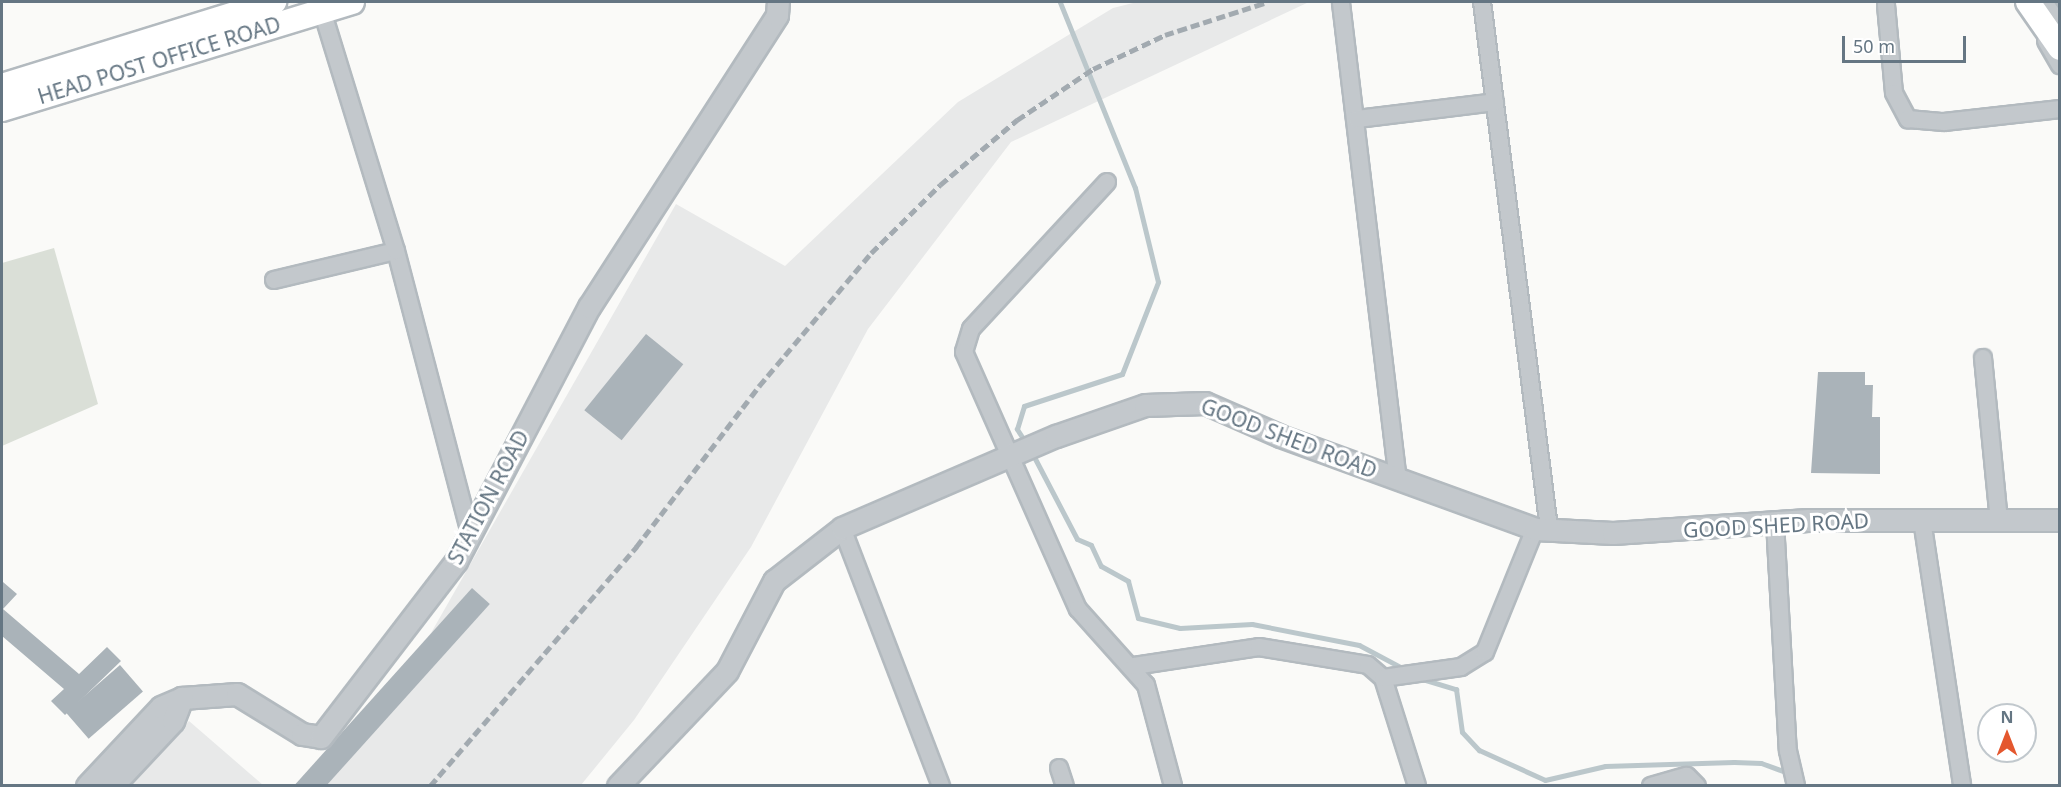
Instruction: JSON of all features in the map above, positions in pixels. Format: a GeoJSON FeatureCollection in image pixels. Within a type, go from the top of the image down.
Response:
{"type":"FeatureCollection","features":[{"type":"Feature","properties":{"kind":"main road","name":"HEAD POST OFFICE ROAD"},"geometry":{"type":"LineString","coordinates":[[2,86],[274,2]]}},
{"type":"Feature","properties":{"kind":"main road","name":"HEAD POST OFFICE ROAD"},"geometry":{"type":"LineString","coordinates":[[2,110],[352,2]]}},
{"type":"Feature","properties":{"kind":"main road"},"geometry":{"type":"LineString","coordinates":[[2028,2],[2060,48]]}},
{"type":"Feature","properties":{"kind":"street","name":"STATION ROAD"},"geometry":{"type":"LineString","coordinates":[[87,786],[161,707],[182,698],[237,694],[302,734],[321,737],[456,561],[589,307],[777,15],[778,2]]}},
{"type":"Feature","properties":{"kind":"street"},"geometry":{"type":"LineString","coordinates":[[1383,678],[1461,668],[1485,652],[1542,529],[1482,2]]}},
{"type":"Feature","properties":{"kind":"street"},"geometry":{"type":"LineString","coordinates":[[2017,2],[2060,65]]}},
{"type":"Feature","properties":{"kind":"street"},"geometry":{"type":"LineString","coordinates":[[2044,2],[2060,25]]}},
{"type":"Feature","properties":{"kind":"street"},"geometry":{"type":"LineString","coordinates":[[1341,3],[1357,119],[1398,478]]}},
{"type":"Feature","properties":{"kind":"street"},"geometry":{"type":"LineString","coordinates":[[1886,5],[1894,93],[1908,119],[1944,122],[2060,109]]}},
{"type":"Feature","properties":{"kind":"street"},"geometry":{"type":"LineString","coordinates":[[322,10],[396,250],[470,533]]}},
{"type":"Feature","properties":{"kind":"street"},"geometry":{"type":"LineString","coordinates":[[1357,119],[1495,102]]}},
{"type":"Feature","properties":{"kind":"street"},"geometry":{"type":"LineString","coordinates":[[1107,182],[971,329],[964,345],[968,365],[1023,449],[1078,609],[1134,666],[1159,722],[1173,786]]}},
{"type":"Feature","properties":{"kind":"street"},"geometry":{"type":"LineString","coordinates":[[274,280],[396,250]]}},
{"type":"Feature","properties":{"kind":"street"},"geometry":{"type":"LineString","coordinates":[[1983,358],[1999,522]]}},
{"type":"Feature","properties":{"kind":"street","name":"GOOD SHED ROAD"},"geometry":{"type":"LineString","coordinates":[[618,786],[727,671],[774,581],[842,528],[1023,449],[1145,405],[1205,403],[1398,478],[1542,529],[1613,533],[1775,522],[2060,520]]}},
{"type":"Feature","properties":{"kind":"street"},"geometry":{"type":"LineString","coordinates":[[1922,520],[1962,786]]}},
{"type":"Feature","properties":{"kind":"street"},"geometry":{"type":"LineString","coordinates":[[1775,522],[1788,751],[1796,786]]}},
{"type":"Feature","properties":{"kind":"street"},"geometry":{"type":"LineString","coordinates":[[842,528],[941,786]]}},
{"type":"Feature","properties":{"kind":"street"},"geometry":{"type":"LineString","coordinates":[[1134,666],[1259,647],[1360,662],[1383,678],[1417,786]]}},
{"type":"Feature","properties":{"kind":"street"},"geometry":{"type":"LineString","coordinates":[[112,786],[173,721],[182,698]]}},
{"type":"Feature","properties":{"kind":"street"},"geometry":{"type":"LineString","coordinates":[[1059,768],[1065,786]]}},
{"type":"Feature","properties":{"kind":"street"},"geometry":{"type":"LineString","coordinates":[[1651,786],[1687,776],[1697,786]]}},
{"type":"Feature","properties":{"kind":"shaded area"},"geometry":{"type":"Polygon","coordinates":[[[1137,2],[1309,2],[1011,142],[868,329],[751,547],[634,720],[581,785],[296,786],[431,633],[676,204],[785,266],[958,102],[1113,8],[1137,2]]]}},
{"type":"Feature","properties":{"kind":"shaded area"},"geometry":{"type":"Polygon","coordinates":[[[54,248],[98,404],[2,446],[2,263],[54,248]]]}},
{"type":"Feature","properties":{"kind":"shaded area"},"geometry":{"type":"Polygon","coordinates":[[[189,721],[263,785],[132,785],[189,721]]]}},
{"type":"Feature","properties":{"kind":"building"},"geometry":{"type":"Polygon","coordinates":[[[646,334],[683,364],[622,440],[584,410],[646,334]]]}},
{"type":"Feature","properties":{"kind":"building"},"geometry":{"type":"Polygon","coordinates":[[[1818,372],[1865,372],[1865,385],[1873,385],[1872,417],[1880,417],[1880,474],[1811,473],[1818,372]]]}},
{"type":"Feature","properties":{"kind":"building"},"geometry":{"type":"Polygon","coordinates":[[[3,582],[17,594],[3,609],[79,674],[107,647],[121,661],[65,715],[51,701],[64,689],[2,636],[3,582]]]}},
{"type":"Feature","properties":{"kind":"building"},"geometry":{"type":"Polygon","coordinates":[[[472,588],[490,604],[326,786],[295,784],[472,588]]]}},
{"type":"Feature","properties":{"kind":"building"},"geometry":{"type":"Polygon","coordinates":[[[120,665],[143,691],[89,739],[66,712],[120,665]]]}},
{"type":"Feature","properties":{"kind":"waterway"},"geometry":{"type":"LineString","coordinates":[[1026,443],[1017,429],[1024,406],[1122,374],[1158,282],[1135,188],[1060,2]]}},
{"type":"Feature","properties":{"kind":"waterway"},"geometry":{"type":"LineString","coordinates":[[1031,451],[1077,539],[1091,545],[1101,566],[1128,581],[1138,618],[1180,628],[1252,624],[1359,645],[1406,670]]}},
{"type":"Feature","properties":{"kind":"waterway"},"geometry":{"type":"LineString","coordinates":[[1419,678],[1456,689],[1462,732],[1479,750],[1545,780],[1605,766],[1734,762],[1761,763],[1789,773]]}},
{"type":"Feature","properties":{"kind":"railway"},"geometry":{"type":"LineString","coordinates":[[430,786],[636,547],[759,386],[871,253],[940,185],[1017,120],[1093,69],[1165,35],[1268,2]]}}]}
